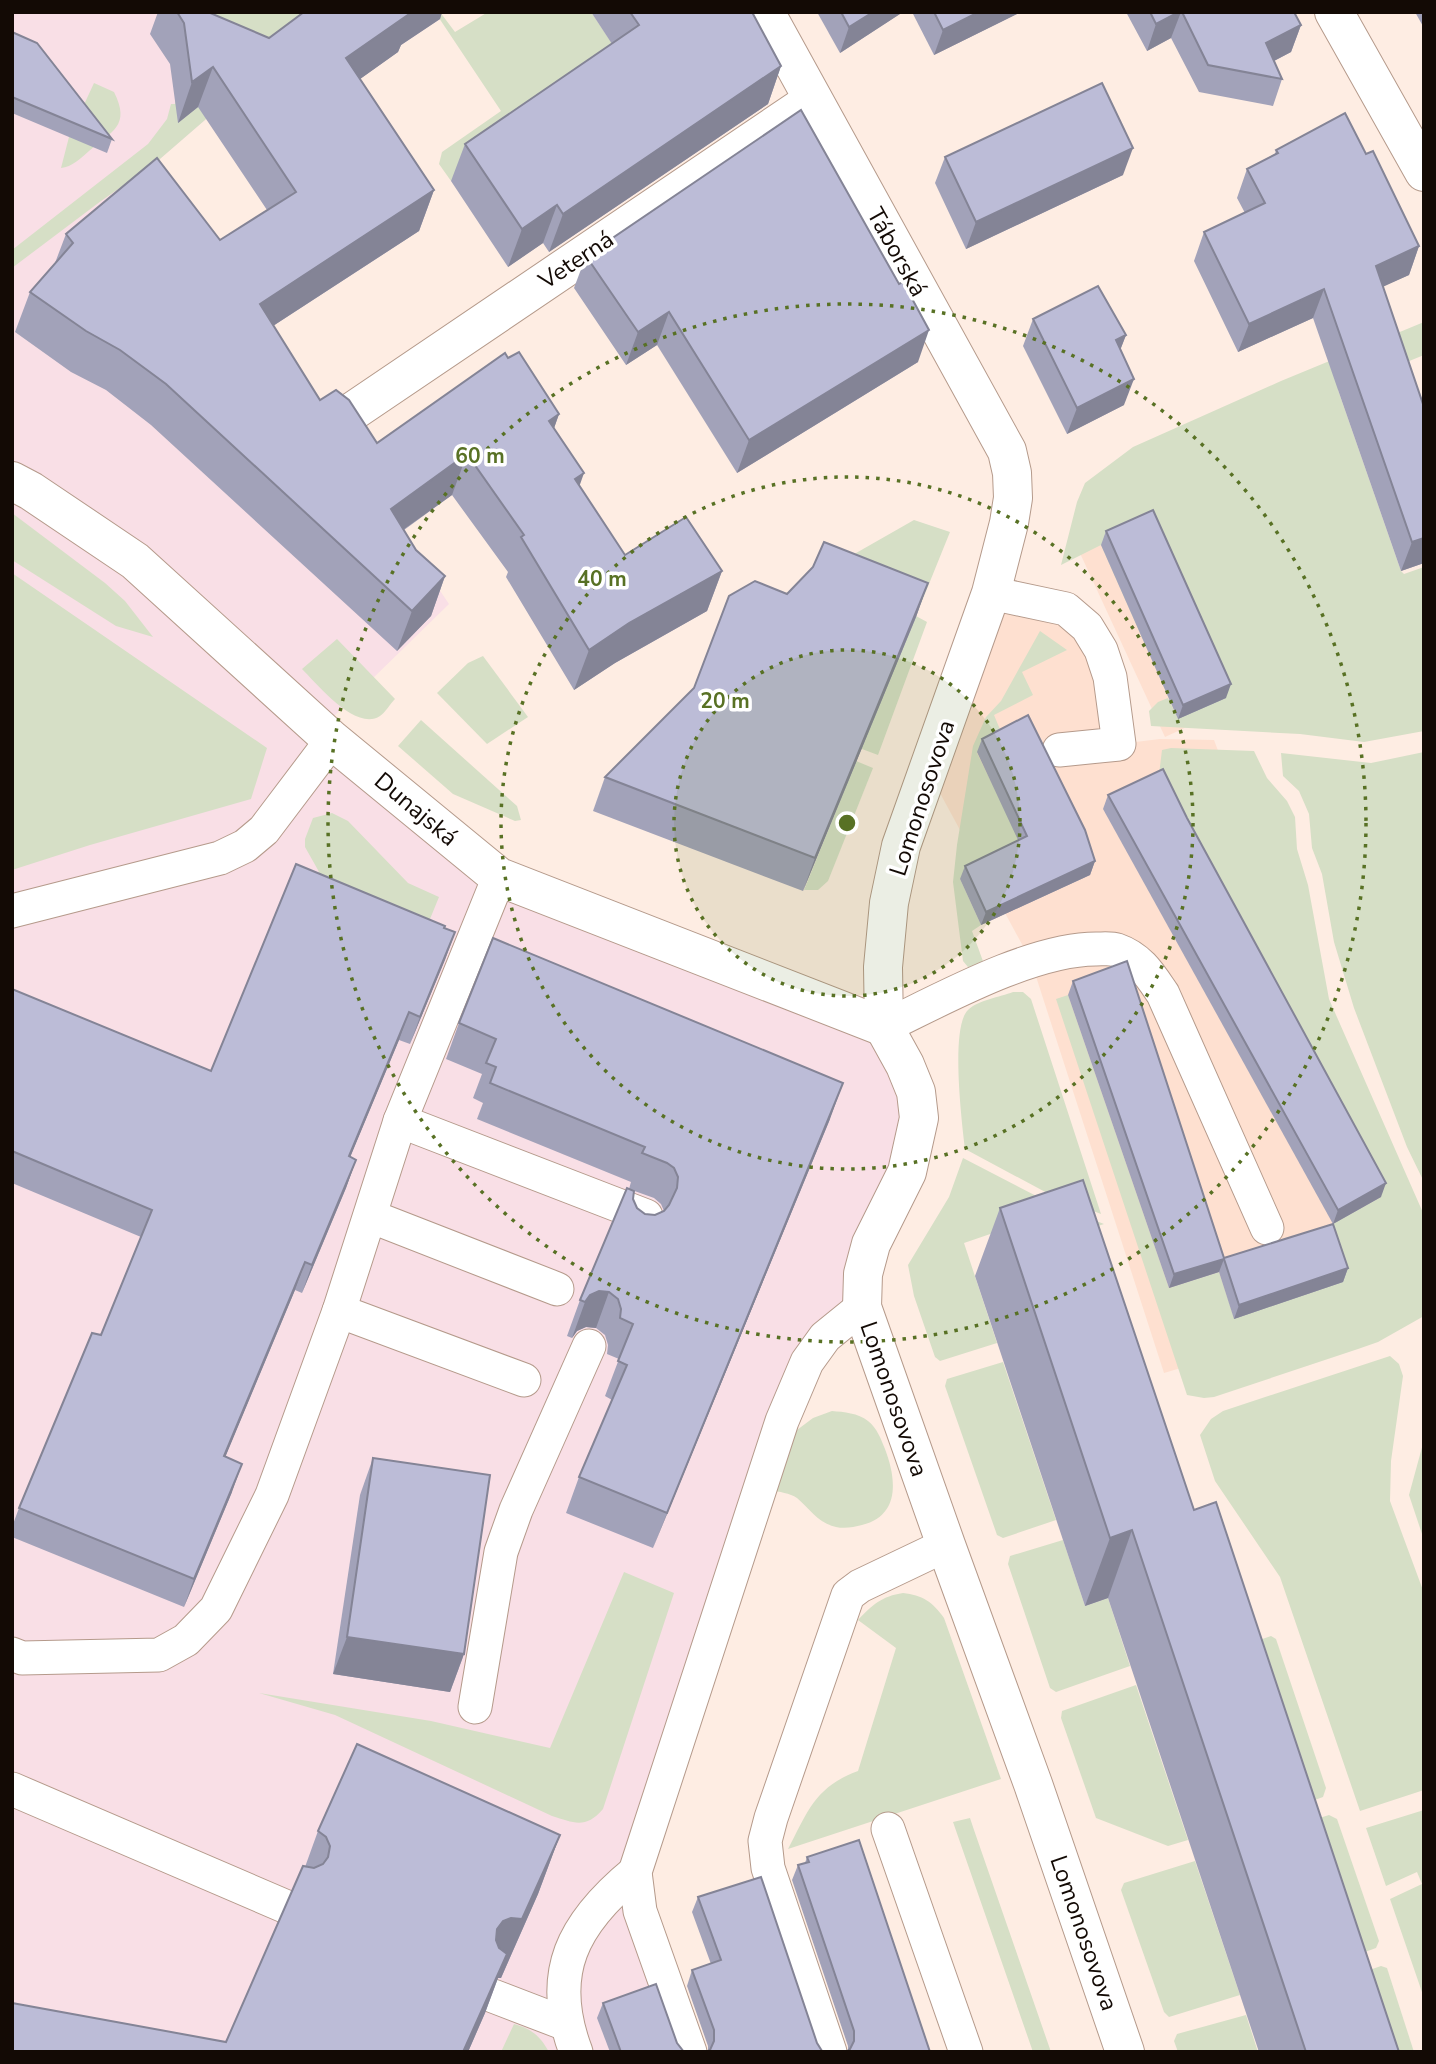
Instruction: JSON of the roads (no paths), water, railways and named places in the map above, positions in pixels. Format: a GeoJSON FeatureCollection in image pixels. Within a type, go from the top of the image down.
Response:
{"type":"FeatureCollection","features":[{"type":"Feature","properties":{"kind":"street","name":"Táborská"},"geometry":{"type":"LineString","coordinates":[[765,12],[1007,451],[1012,473],[1013,498]]}},
{"type":"Feature","properties":{"kind":"street"},"geometry":{"type":"LineString","coordinates":[[1334,12],[1424,172]]}},
{"type":"Feature","properties":{"kind":"street","name":"Veterná"},"geometry":{"type":"LineString","coordinates":[[340,420],[813,100]]}},
{"type":"Feature","properties":{"kind":"street","name":"Dunajská"},"geometry":{"type":"LineString","coordinates":[[12,481],[135,561],[332,740],[499,877],[884,1027]]}},
{"type":"Feature","properties":{"kind":"street","name":"Lomonosovova"},"geometry":{"type":"LineString","coordinates":[[1013,498],[991,593],[901,846],[889,903],[883,967],[884,1027],[916,1092],[919,1118],[907,1171],[871,1244],[863,1274],[862,1307],[1033,1784],[1125,2052]]}},
{"type":"Feature","properties":{"kind":"lane"},"geometry":{"type":"LineString","coordinates":[[991,593],[1066,609],[1087,627],[1101,650],[1110,677],[1119,744],[1059,750]]}},
{"type":"Feature","properties":{"kind":"lane"},"geometry":{"type":"LineString","coordinates":[[12,911],[220,858],[245,846],[264,830],[332,740]]}},
{"type":"Feature","properties":{"kind":"lane"},"geometry":{"type":"LineString","coordinates":[[12,1654],[22,1658],[159,1655],[186,1640],[216,1609],[272,1496],[339,1311],[400,1121],[499,877]]}},
{"type":"Feature","properties":{"kind":"lane"},"geometry":{"type":"LineString","coordinates":[[884,1027],[1031,961],[1086,950],[1116,950],[1143,964],[1163,994],[1267,1228]]}},
{"type":"Feature","properties":{"kind":"lane"},"geometry":{"type":"LineString","coordinates":[[400,1121],[646,1216],[639,1232]]}},
{"type":"Feature","properties":{"kind":"lane"},"geometry":{"type":"LineString","coordinates":[[370,1216],[557,1289]]}},
{"type":"Feature","properties":{"kind":"lane"},"geometry":{"type":"LineString","coordinates":[[690,2052],[640,1911],[635,1872],[782,1422],[807,1362],[825,1337],[862,1307]]}},
{"type":"Feature","properties":{"kind":"lane"},"geometry":{"type":"LineString","coordinates":[[339,1311],[524,1380]]}},
{"type":"Feature","properties":{"kind":"lane"},"geometry":{"type":"LineString","coordinates":[[475,1707],[501,1552],[516,1510],[589,1346]]}},
{"type":"Feature","properties":{"kind":"lane"},"geometry":{"type":"LineString","coordinates":[[830,2052],[768,1868],[765,1841],[848,1594],[946,1545]]}},
{"type":"Feature","properties":{"kind":"lane"},"geometry":{"type":"LineString","coordinates":[[12,1789],[289,1908]]}},
{"type":"Feature","properties":{"kind":"lane"},"geometry":{"type":"LineString","coordinates":[[888,1829],[966,2052]]}},
{"type":"Feature","properties":{"kind":"lane"},"geometry":{"type":"LineString","coordinates":[[571,2038],[564,2008],[566,1970],[571,1948],[599,1903],[635,1872]]}},
{"type":"Feature","properties":{"kind":"lane"},"geometry":{"type":"LineString","coordinates":[[492,1996],[571,2038]]}}]}
